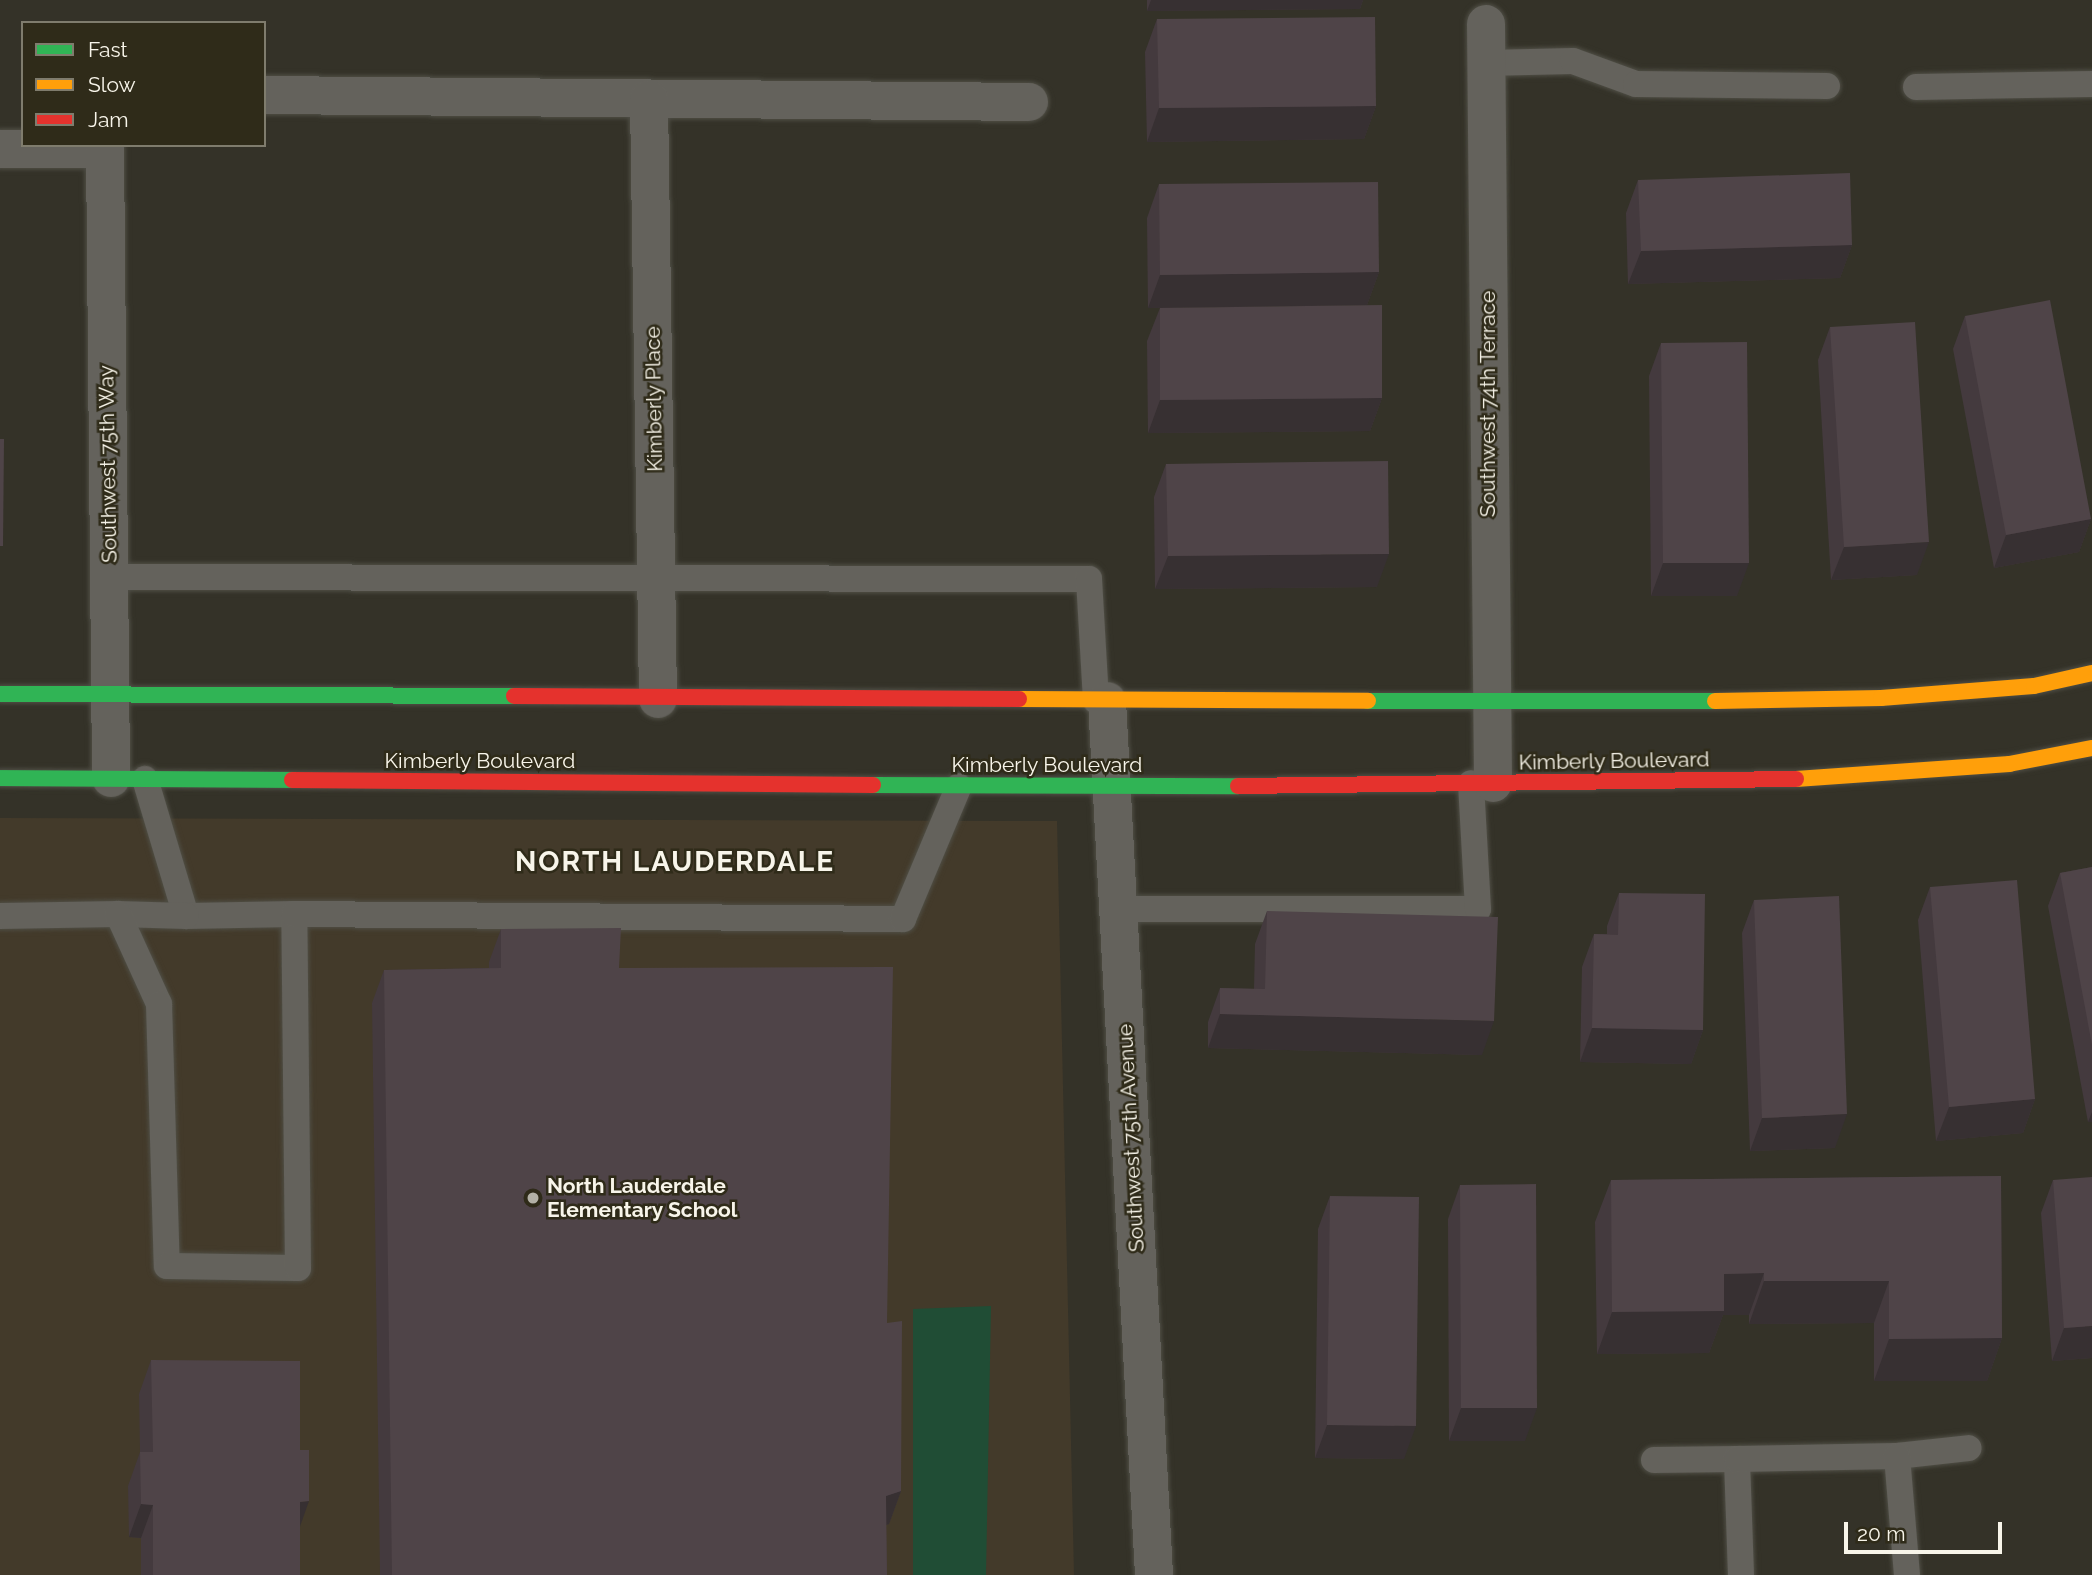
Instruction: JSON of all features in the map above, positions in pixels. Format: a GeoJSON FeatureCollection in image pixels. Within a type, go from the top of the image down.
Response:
{"type":"FeatureCollection","features":[{"type":"Feature","properties":{"kind":"street","name":"Southwest 74th Terrace"},"geometry":{"type":"LineString","coordinates":[[1482,783],[1490,703],[1486,24]]}},
{"type":"Feature","properties":{"kind":"street"},"geometry":{"type":"LineString","coordinates":[[266,95],[1029,102]]}},
{"type":"Feature","properties":{"kind":"street","name":"Kimberly Place"},"geometry":{"type":"LineString","coordinates":[[649,99],[658,699]]}},
{"type":"Feature","properties":{"kind":"street","name":"Southwest 75th Way"},"geometry":{"type":"LineString","coordinates":[[0,149],[105,149],[111,694],[128,779]]}},
{"type":"Feature","properties":{"kind":"street"},"geometry":{"type":"LineString","coordinates":[[0,694],[1490,703],[1881,698],[2034,686],[2092,673]]}},
{"type":"Feature","properties":{"kind":"street","name":"Southwest 75th Avenue"},"geometry":{"type":"LineString","coordinates":[[1102,701],[1112,787],[1154,1575]]}},
{"type":"Feature","properties":{"kind":"street","name":"Kimberly Boulevard"},"geometry":{"type":"LineString","coordinates":[[0,778],[1112,787],[1770,781],[2009,764],[2092,748]]}},
{"type":"Feature","properties":{"kind":"lane"},"geometry":{"type":"LineString","coordinates":[[1486,63],[1573,61],[1636,84],[1828,86]]}},
{"type":"Feature","properties":{"kind":"lane"},"geometry":{"type":"LineString","coordinates":[[1916,87],[2092,84]]}},
{"type":"Feature","properties":{"kind":"lane"},"geometry":{"type":"LineString","coordinates":[[109,577],[1089,579],[1102,701]]}},
{"type":"Feature","properties":{"kind":"lane"},"geometry":{"type":"LineString","coordinates":[[128,779],[186,916]]}},
{"type":"Feature","properties":{"kind":"lane"},"geometry":{"type":"LineString","coordinates":[[1118,909],[1478,909],[1482,783]]}},
{"type":"Feature","properties":{"kind":"lane"},"geometry":{"type":"LineString","coordinates":[[0,916],[294,914],[903,919],[959,786]]}},
{"type":"Feature","properties":{"kind":"lane"},"geometry":{"type":"LineString","coordinates":[[118,914],[159,1004],[167,1266],[298,1268],[294,914]]}},
{"type":"Feature","properties":{"kind":"lane"},"geometry":{"type":"LineString","coordinates":[[1654,1460],[1897,1456],[1969,1448]]}},
{"type":"Feature","properties":{"kind":"lane"},"geometry":{"type":"LineString","coordinates":[[1897,1456],[1907,1575]]}},
{"type":"Feature","properties":{"kind":"lane"},"geometry":{"type":"LineString","coordinates":[[1737,1459],[1741,1575]]}},
{"type":"Feature","properties":{"kind":"shaded area","name":"North Lauderdale Elementary School"},"geometry":{"type":"Polygon","coordinates":[[[0,818],[1057,821],[1074,1575],[0,1575],[0,818]]]}},
{"type":"Feature","properties":{"kind":"green space"},"geometry":{"type":"Polygon","coordinates":[[[991,1306],[986,1575],[913,1575],[913,1309],[991,1306]]]}},
{"type":"Feature","properties":{"kind":"building"},"geometry":{"type":"Polygon","coordinates":[[[1375,17],[1376,106],[1159,108],[1157,19],[1375,17]]]}},
{"type":"Feature","properties":{"kind":"building"},"geometry":{"type":"Polygon","coordinates":[[[1850,173],[1852,245],[1641,251],[1638,180],[1850,173]]]}},
{"type":"Feature","properties":{"kind":"building"},"geometry":{"type":"Polygon","coordinates":[[[1378,182],[1379,272],[1160,275],[1159,184],[1378,182]]]}},
{"type":"Feature","properties":{"kind":"building"},"geometry":{"type":"Polygon","coordinates":[[[2050,300],[2091,519],[2006,535],[1965,316],[2050,300]]]}},
{"type":"Feature","properties":{"kind":"building"},"geometry":{"type":"Polygon","coordinates":[[[1382,305],[1382,398],[1160,400],[1160,308],[1382,305]]]}},
{"type":"Feature","properties":{"kind":"building"},"geometry":{"type":"Polygon","coordinates":[[[1915,322],[1929,542],[1844,547],[1830,327],[1915,322]]]}},
{"type":"Feature","properties":{"kind":"building"},"geometry":{"type":"Polygon","coordinates":[[[1747,342],[1749,563],[1663,563],[1661,343],[1747,342]]]}},
{"type":"Feature","properties":{"kind":"building"},"geometry":{"type":"Polygon","coordinates":[[[0,439],[4,439],[3,546],[0,546],[0,439]]]}},
{"type":"Feature","properties":{"kind":"building"},"geometry":{"type":"Polygon","coordinates":[[[1388,461],[1389,554],[1168,556],[1166,464],[1388,461]]]}},
{"type":"Feature","properties":{"kind":"building"},"geometry":{"type":"Polygon","coordinates":[[[2092,867],[2092,1045],[2060,873],[2092,867]]]}},
{"type":"Feature","properties":{"kind":"building"},"geometry":{"type":"Polygon","coordinates":[[[2017,880],[2035,1099],[1949,1107],[1930,887],[2017,880]]]}},
{"type":"Feature","properties":{"kind":"building"},"geometry":{"type":"Polygon","coordinates":[[[1619,893],[1705,894],[1703,1030],[1592,1028],[1594,934],[1618,935],[1619,893]]]}},
{"type":"Feature","properties":{"kind":"building"},"geometry":{"type":"Polygon","coordinates":[[[1839,896],[1847,1114],[1762,1118],[1754,900],[1839,896]]]}},
{"type":"Feature","properties":{"kind":"building"},"geometry":{"type":"Polygon","coordinates":[[[1267,911],[1498,917],[1494,1021],[1220,1014],[1220,988],[1265,989],[1267,911]]]}},
{"type":"Feature","properties":{"kind":"building"},"geometry":{"type":"Polygon","coordinates":[[[621,928],[619,968],[893,967],[887,1323],[902,1321],[901,1491],[886,1496],[887,1575],[392,1575],[384,970],[501,968],[501,929],[621,928]]]}},
{"type":"Feature","properties":{"kind":"building"},"geometry":{"type":"Polygon","coordinates":[[[2001,1176],[2002,1338],[1889,1339],[1889,1281],[1764,1281],[1764,1273],[1724,1274],[1724,1311],[1612,1312],[1611,1180],[2001,1176]]]}},
{"type":"Feature","properties":{"kind":"building"},"geometry":{"type":"Polygon","coordinates":[[[2092,1177],[2092,1326],[2064,1328],[2053,1180],[2092,1177]]]}},
{"type":"Feature","properties":{"kind":"building"},"geometry":{"type":"Polygon","coordinates":[[[1536,1184],[1537,1408],[1461,1408],[1460,1185],[1536,1184]]]}},
{"type":"Feature","properties":{"kind":"building"},"geometry":{"type":"Polygon","coordinates":[[[1330,1196],[1419,1197],[1416,1426],[1327,1425],[1330,1196]]]}},
{"type":"Feature","properties":{"kind":"building"},"geometry":{"type":"Polygon","coordinates":[[[151,1360],[300,1361],[300,1450],[309,1450],[309,1501],[300,1502],[300,1575],[153,1575],[153,1505],[141,1504],[140,1452],[153,1452],[151,1360]]]}},
{"type":"Feature","properties":{"kind":"traffic: fast"},"geometry":{"type":"LineString","coordinates":[[0,694],[514,696]]}},
{"type":"Feature","properties":{"kind":"traffic: fast"},"geometry":{"type":"LineString","coordinates":[[1368,701],[1715,701]]}},
{"type":"Feature","properties":{"kind":"traffic: fast"},"geometry":{"type":"LineString","coordinates":[[0,778],[292,780]]}},
{"type":"Feature","properties":{"kind":"traffic: fast"},"geometry":{"type":"LineString","coordinates":[[873,785],[1238,786]]}},
{"type":"Feature","properties":{"kind":"traffic: slow"},"geometry":{"type":"LineString","coordinates":[[1715,701],[1881,698],[2034,686],[2092,673]]}},
{"type":"Feature","properties":{"kind":"traffic: slow"},"geometry":{"type":"LineString","coordinates":[[1019,699],[1368,701]]}},
{"type":"Feature","properties":{"kind":"traffic: slow"},"geometry":{"type":"LineString","coordinates":[[1796,779],[2009,764],[2092,748]]}},
{"type":"Feature","properties":{"kind":"traffic: jam"},"geometry":{"type":"LineString","coordinates":[[514,696],[1019,699]]}},
{"type":"Feature","properties":{"kind":"traffic: jam"},"geometry":{"type":"LineString","coordinates":[[1238,786],[1796,779]]}},
{"type":"Feature","properties":{"kind":"traffic: jam"},"geometry":{"type":"LineString","coordinates":[[292,780],[873,785]]}},
{"type":"Feature","properties":{"kind":"place","name":"North Lauderdale Elementary School"},"geometry":{"type":"Point","coordinates":[533,1198]}},
{"type":"Feature","properties":{"kind":"district","name":"NORTH LAUDERDALE"},"geometry":{"type":"Point","coordinates":[675,862]}}]}
